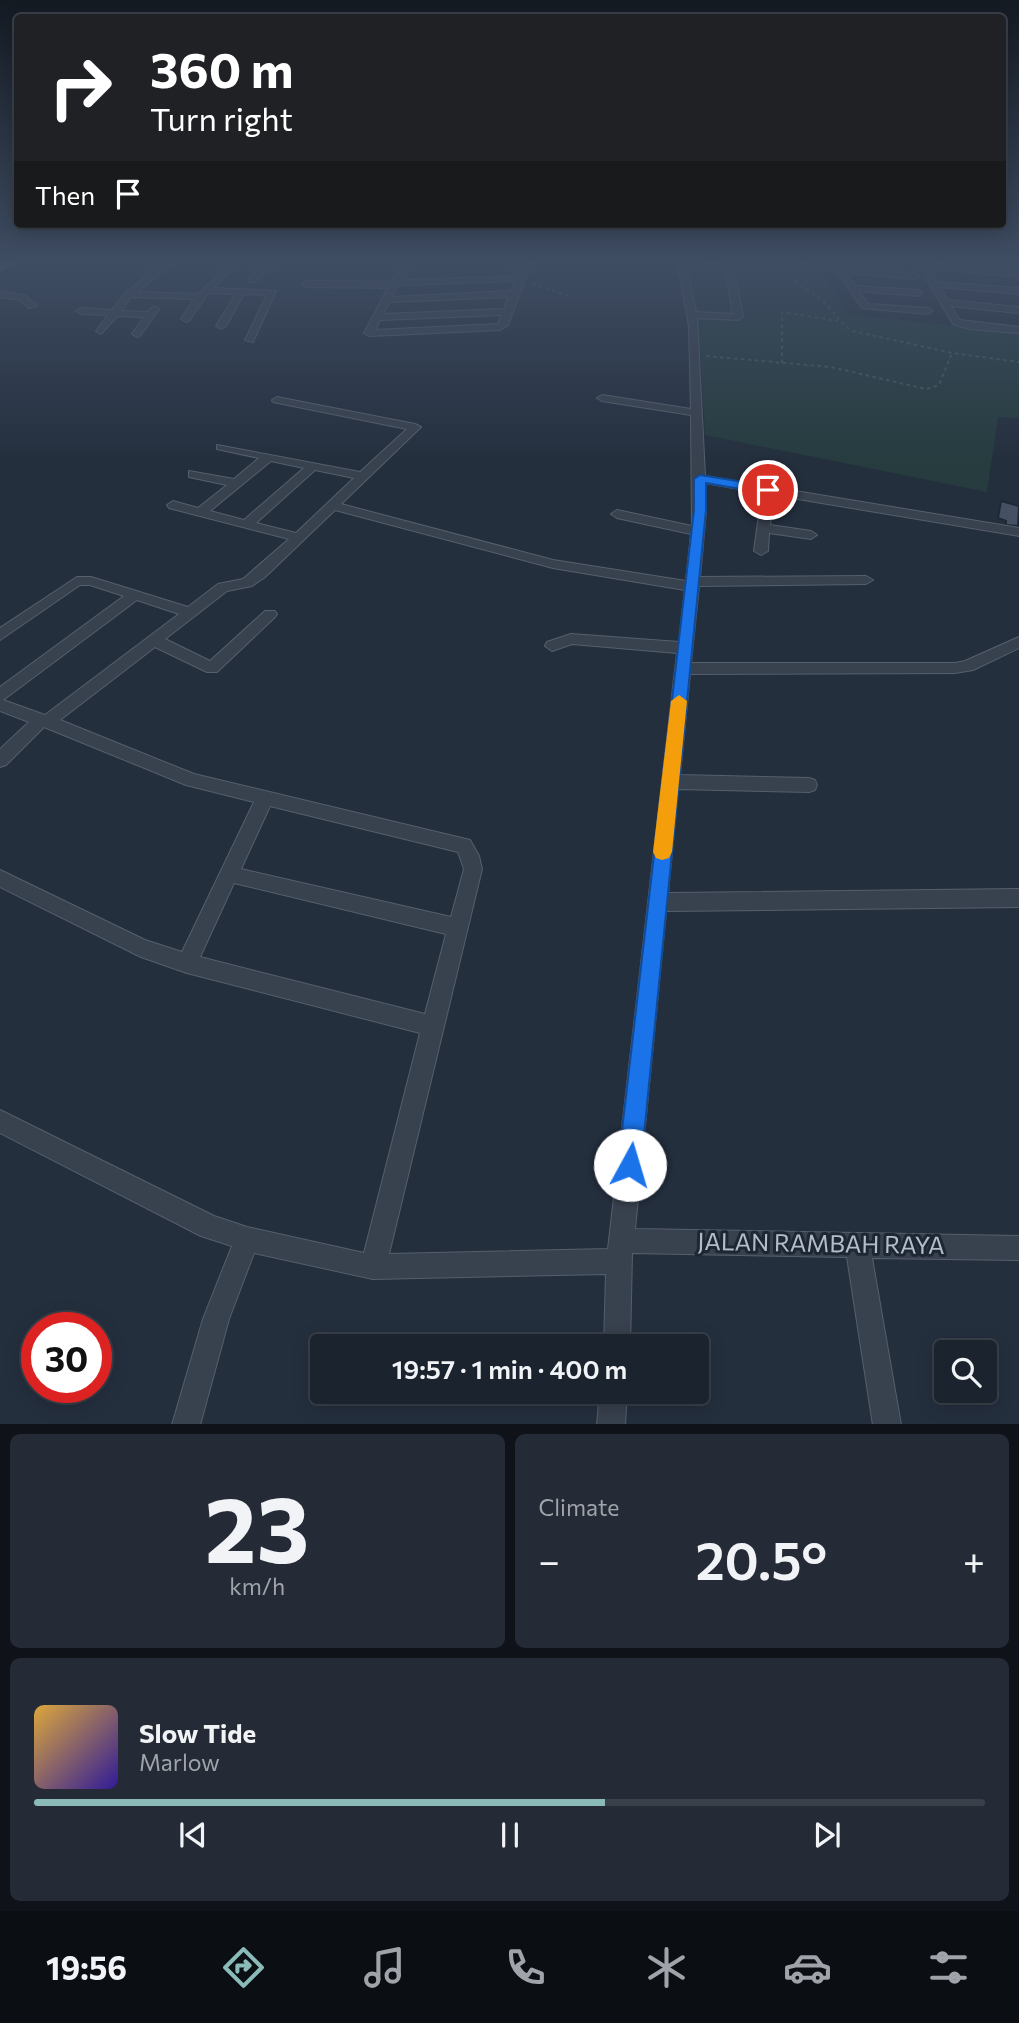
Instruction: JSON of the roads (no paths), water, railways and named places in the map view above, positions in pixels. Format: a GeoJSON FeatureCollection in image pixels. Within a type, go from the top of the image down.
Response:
{"type":"FeatureCollection","features":[{"type":"Feature","properties":{"kind":"street"},"geometry":{"type":"LineString","coordinates":[[101,331],[104,327]]}},
{"type":"Feature","properties":{"kind":"street"},"geometry":{"type":"LineString","coordinates":[[137,334],[141,327]]}},
{"type":"Feature","properties":{"kind":"street"},"geometry":{"type":"LineString","coordinates":[[250,340],[257,327]]}},
{"type":"Feature","properties":{"kind":"street"},"geometry":{"type":"LineString","coordinates":[[371,327],[369,332],[492,327]]}},
{"type":"Feature","properties":{"kind":"street"},"geometry":{"type":"LineString","coordinates":[[618,1334],[621,1251],[698,531],[700,479],[692,327]]}},
{"type":"Feature","properties":{"kind":"street"},"geometry":{"type":"LineString","coordinates":[[994,327],[1019,330]]}},
{"type":"Feature","properties":{"kind":"street"},"geometry":{"type":"LineString","coordinates":[[602,398],[698,413]]}},
{"type":"Feature","properties":{"kind":"street"},"geometry":{"type":"LineString","coordinates":[[0,760],[45,721],[188,612],[223,587],[247,583],[260,574],[415,427],[277,400]]}},
{"type":"Feature","properties":{"kind":"street"},"geometry":{"type":"LineString","coordinates":[[221,447],[362,476]]}},
{"type":"Feature","properties":{"kind":"street"},"geometry":{"type":"LineString","coordinates":[[201,512],[268,457]]}},
{"type":"Feature","properties":{"kind":"street"},"geometry":{"type":"LineString","coordinates":[[247,524],[313,466]]}},
{"type":"Feature","properties":{"kind":"street"},"geometry":{"type":"LineString","coordinates":[[193,474],[237,483]]}},
{"type":"Feature","properties":{"kind":"street"},"geometry":{"type":"LineString","coordinates":[[700,479],[1019,532]]}},
{"type":"Feature","properties":{"kind":"street"},"geometry":{"type":"LineString","coordinates":[[761,551],[768,490]]}},
{"type":"Feature","properties":{"kind":"street"},"geometry":{"type":"LineString","coordinates":[[173,505],[299,538]]}},
{"type":"Feature","properties":{"kind":"street"},"geometry":{"type":"LineString","coordinates":[[331,505],[553,564],[692,584],[866,580]]}},
{"type":"Feature","properties":{"kind":"street"},"geometry":{"type":"LineString","coordinates":[[617,514],[698,531]]}},
{"type":"Feature","properties":{"kind":"street"},"geometry":{"type":"LineString","coordinates":[[764,528],[811,535]]}},
{"type":"Feature","properties":{"kind":"street"},"geometry":{"type":"LineString","coordinates":[[0,635],[77,581],[91,581],[188,612]]}},
{"type":"Feature","properties":{"kind":"street"},"geometry":{"type":"LineString","coordinates":[[0,695],[135,595]]}},
{"type":"Feature","properties":{"kind":"street"},"geometry":{"type":"LineString","coordinates":[[153,640],[212,668],[270,614]]}},
{"type":"Feature","properties":{"kind":"street"},"geometry":{"type":"LineString","coordinates":[[552,646],[571,639],[685,648]]}},
{"type":"Feature","properties":{"kind":"street"},"geometry":{"type":"LineString","coordinates":[[683,669],[955,668],[968,666],[1019,642]]}},
{"type":"Feature","properties":{"kind":"street"},"geometry":{"type":"LineString","coordinates":[[0,705],[192,780],[464,846],[470,856],[472,869],[373,1267]]}},
{"type":"Feature","properties":{"kind":"street"},"geometry":{"type":"LineString","coordinates":[[670,782],[809,785]]}},
{"type":"Feature","properties":{"kind":"street"},"geometry":{"type":"LineString","coordinates":[[187,963],[265,798]]}},
{"type":"Feature","properties":{"kind":"street"},"geometry":{"type":"LineString","coordinates":[[229,874],[457,928]]}},
{"type":"Feature","properties":{"kind":"street"},"geometry":{"type":"LineString","coordinates":[[0,878],[129,942],[187,963],[432,1026]]}},
{"type":"Feature","properties":{"kind":"street"},"geometry":{"type":"LineString","coordinates":[[657,902],[1019,898]]}},
{"type":"Feature","properties":{"kind":"street","name":"JALAN RAMBAH RAYA"},"geometry":{"type":"LineString","coordinates":[[0,1121],[210,1227],[247,1239],[373,1267],[621,1251],[857,1244],[1019,1248]]}},
{"type":"Feature","properties":{"kind":"street"},"geometry":{"type":"LineString","coordinates":[[186,1424],[216,1319],[247,1239]]}},
{"type":"Feature","properties":{"kind":"street"},"geometry":{"type":"LineString","coordinates":[[857,1244],[887,1424]]}},
{"type":"Feature","properties":{"kind":"street"},"geometry":{"type":"LineString","coordinates":[[611,1424],[613,1404]]}}]}
